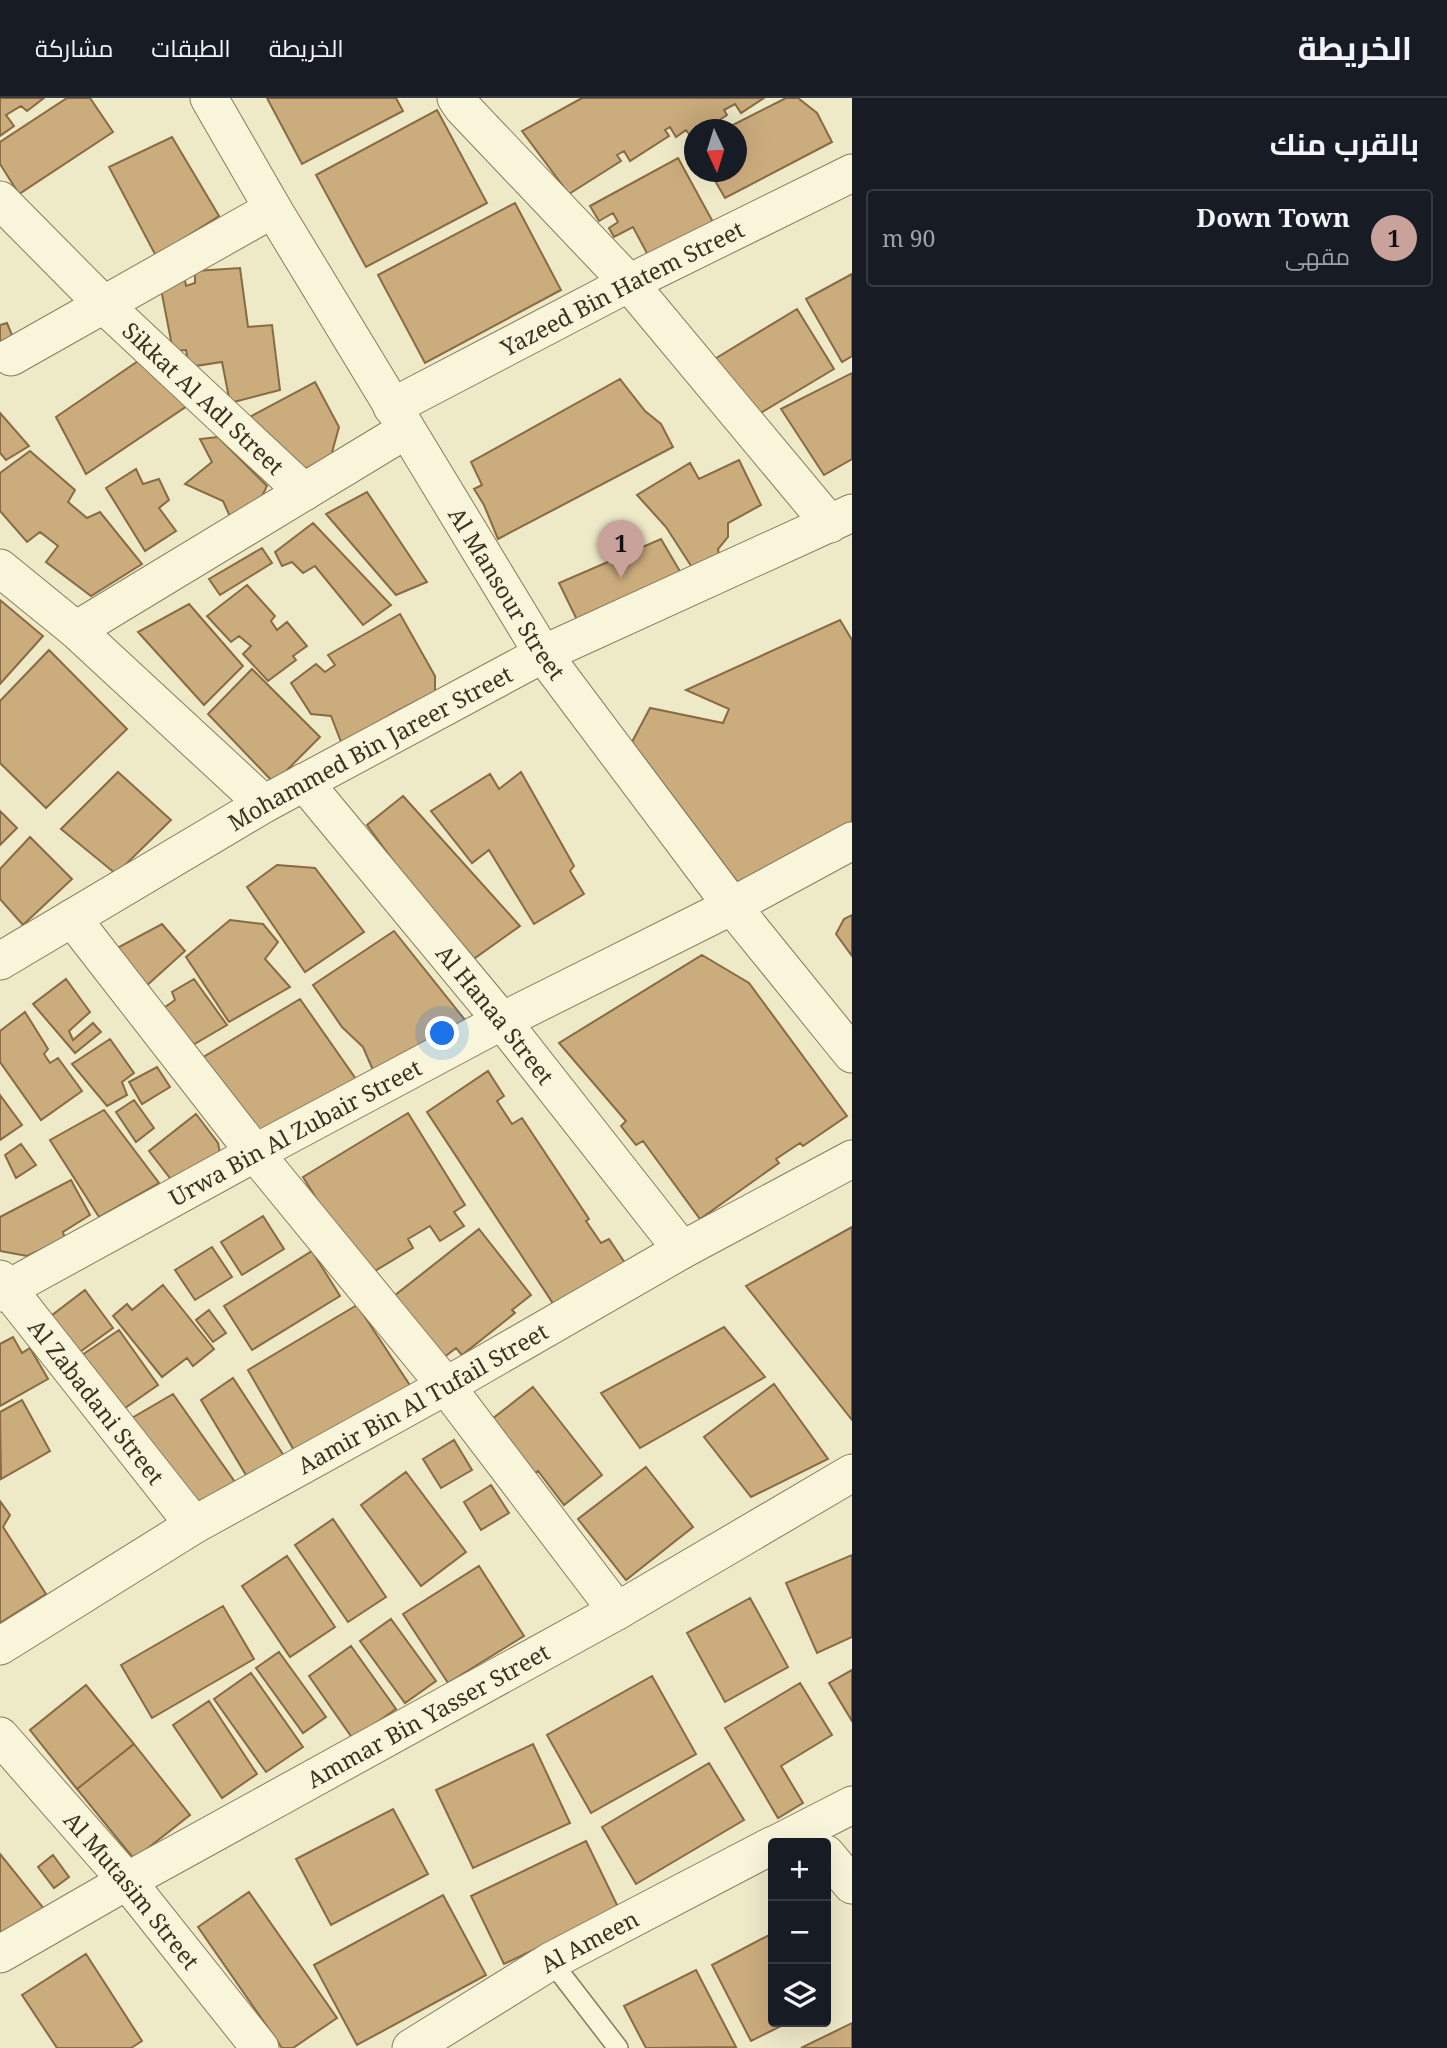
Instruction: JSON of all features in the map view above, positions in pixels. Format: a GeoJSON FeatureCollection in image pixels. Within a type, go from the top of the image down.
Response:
{"type":"FeatureCollection","features":[{"type":"Feature","properties":{"kind":"street","name":"Al Mansour Street"},"geometry":{"type":"LineString","coordinates":[[209,98],[273,209],[543,654],[732,906],[852,1054]]}},
{"type":"Feature","properties":{"kind":"street","name":"Mohammed Bin Jareer Street"},"geometry":{"type":"LineString","coordinates":[[3,954],[72,918],[264,804],[543,654],[841,518],[465,101]]}},
{"type":"Feature","properties":{"kind":"street","name":"Yazeed Bin Hatem Street"},"geometry":{"type":"LineString","coordinates":[[76,630],[304,492],[399,418],[629,284],[852,173]]}},
{"type":"Feature","properties":{"kind":"street","name":"Sikkat Al Adl Street"},"geometry":{"type":"LineString","coordinates":[[0,200],[103,304],[304,492]]}},
{"type":"Feature","properties":{"kind":"street","name":"Sikkat Al Adl Street"},"geometry":{"type":"LineString","coordinates":[[11,356],[273,209]]}},
{"type":"Feature","properties":{"kind":"street"},"geometry":{"type":"LineString","coordinates":[[0,568],[76,630],[264,804]]}},
{"type":"Feature","properties":{"kind":"street","name":"Al Hanaa Street"},"geometry":{"type":"LineString","coordinates":[[304,782],[502,1021],[682,1250]]}},
{"type":"Feature","properties":{"kind":"street","name":"Urwa Bin Al Zubair Street"},"geometry":{"type":"LineString","coordinates":[[3,1287],[502,1021],[732,906],[852,841]]}},
{"type":"Feature","properties":{"kind":"street"},"geometry":{"type":"LineString","coordinates":[[72,918],[255,1153],[446,1386],[617,1611]]}},
{"type":"Feature","properties":{"kind":"street","name":"Aamir Bin Al Tufail Street"},"geometry":{"type":"LineString","coordinates":[[0,1646],[194,1525],[446,1386],[682,1250],[852,1159]]}},
{"type":"Feature","properties":{"kind":"street","name":"Al Zabadani Street"},"geometry":{"type":"LineString","coordinates":[[3,1287],[194,1525]]}},
{"type":"Feature","properties":{"kind":"street","name":"Ammar Bin Yasser Street"},"geometry":{"type":"LineString","coordinates":[[0,1954],[617,1611],[852,1473]]}},
{"type":"Feature","properties":{"kind":"street","name":"Al Mutasim Street"},"geometry":{"type":"LineString","coordinates":[[0,1736],[127,1881],[260,2048]]}},
{"type":"Feature","properties":{"kind":"street","name":"Al Ameen"},"geometry":{"type":"LineString","coordinates":[[807,1838],[852,1805]]}},
{"type":"Feature","properties":{"kind":"street","name":"Al Ameen"},"geometry":{"type":"LineString","coordinates":[[411,2048],[551,1961],[768,1858]]}},
{"type":"Feature","properties":{"kind":"street"},"geometry":{"type":"LineString","coordinates":[[831,1868],[852,1885]]}},
{"type":"Feature","properties":{"kind":"lane"},"geometry":{"type":"LineString","coordinates":[[551,1961],[618,2048]]}},
{"type":"Feature","properties":{"kind":"building"},"geometry":{"type":"Polygon","coordinates":[[[0,98],[44,98],[27,111],[21,106],[6,115],[14,126],[0,136],[0,98]]]}},
{"type":"Feature","properties":{"kind":"building"},"geometry":{"type":"Polygon","coordinates":[[[67,98],[90,98],[113,132],[19,194],[0,164],[0,142],[67,98]]]}},
{"type":"Feature","properties":{"kind":"building"},"geometry":{"type":"Polygon","coordinates":[[[267,98],[396,98],[403,111],[302,164],[267,98]]]}},
{"type":"Feature","properties":{"kind":"building"},"geometry":{"type":"Polygon","coordinates":[[[582,98],[764,98],[741,113],[735,104],[724,110],[727,115],[721,119],[684,119],[684,131],[676,137],[670,127],[665,130],[669,136],[630,161],[624,151],[617,155],[621,161],[569,194],[522,131],[582,98]]]}},
{"type":"Feature","properties":{"kind":"building"},"geometry":{"type":"Polygon","coordinates":[[[786,98],[798,98],[817,113],[832,142],[725,198],[716,182],[747,182],[747,119],[745,119],[786,98]]]}},
{"type":"Feature","properties":{"kind":"building"},"geometry":{"type":"Polygon","coordinates":[[[437,110],[487,203],[366,267],[316,175],[437,110]]]}},
{"type":"Feature","properties":{"kind":"building"},"geometry":{"type":"Polygon","coordinates":[[[172,137],[219,216],[156,256],[109,167],[172,137]]]}},
{"type":"Feature","properties":{"kind":"building"},"geometry":{"type":"Polygon","coordinates":[[[678,158],[684,169],[684,182],[691,182],[713,222],[649,257],[633,227],[614,237],[609,228],[618,222],[613,213],[599,221],[590,206],[678,158]]]}},
{"type":"Feature","properties":{"kind":"building"},"geometry":{"type":"Polygon","coordinates":[[[515,203],[561,290],[425,363],[378,275],[515,203]]]}},
{"type":"Feature","properties":{"kind":"building"},"geometry":{"type":"Polygon","coordinates":[[[240,268],[248,327],[272,325],[280,390],[230,403],[222,362],[189,367],[186,350],[173,351],[160,284],[184,275],[186,286],[195,283],[195,271],[240,268]]]}},
{"type":"Feature","properties":{"kind":"building"},"geometry":{"type":"Polygon","coordinates":[[[852,274],[852,356],[842,362],[806,299],[852,274]]]}},
{"type":"Feature","properties":{"kind":"building"},"geometry":{"type":"Polygon","coordinates":[[[797,309],[834,369],[749,420],[713,360],[797,309]]]}},
{"type":"Feature","properties":{"kind":"building"},"geometry":{"type":"Polygon","coordinates":[[[7,323],[17,347],[0,358],[0,325],[7,323]]]}},
{"type":"Feature","properties":{"kind":"building"},"geometry":{"type":"Polygon","coordinates":[[[141,359],[187,406],[86,474],[56,417],[141,359]]]}},
{"type":"Feature","properties":{"kind":"building"},"geometry":{"type":"Polygon","coordinates":[[[852,373],[852,459],[824,475],[781,409],[852,373]]]}},
{"type":"Feature","properties":{"kind":"building"},"geometry":{"type":"Polygon","coordinates":[[[620,379],[645,411],[661,424],[673,447],[498,539],[474,489],[482,485],[471,462],[620,379]]]}},
{"type":"Feature","properties":{"kind":"building"},"geometry":{"type":"Polygon","coordinates":[[[315,382],[339,427],[331,456],[299,472],[246,419],[315,382]]]}},
{"type":"Feature","properties":{"kind":"building"},"geometry":{"type":"Polygon","coordinates":[[[0,413],[29,446],[6,460],[0,453],[0,413]]]}},
{"type":"Feature","properties":{"kind":"building"},"geometry":{"type":"Polygon","coordinates":[[[218,437],[267,486],[258,504],[248,504],[232,521],[223,501],[185,484],[212,462],[200,439],[218,437]]]}},
{"type":"Feature","properties":{"kind":"building"},"geometry":{"type":"Polygon","coordinates":[[[30,451],[75,490],[68,502],[87,518],[100,512],[142,564],[91,596],[46,562],[58,546],[40,532],[27,542],[0,511],[0,473],[30,451]]]}},
{"type":"Feature","properties":{"kind":"building"},"geometry":{"type":"Polygon","coordinates":[[[739,460],[761,505],[728,523],[728,537],[718,549],[721,567],[697,575],[666,527],[637,495],[690,463],[699,479],[739,460]]]}},
{"type":"Feature","properties":{"kind":"building"},"geometry":{"type":"Polygon","coordinates":[[[136,469],[143,484],[159,479],[169,500],[159,508],[176,531],[145,551],[106,488],[136,469]]]}},
{"type":"Feature","properties":{"kind":"building"},"geometry":{"type":"Polygon","coordinates":[[[367,492],[427,582],[396,595],[326,514],[367,492]]]}},
{"type":"Feature","properties":{"kind":"building"},"geometry":{"type":"Polygon","coordinates":[[[313,523],[391,605],[363,625],[315,566],[303,573],[292,562],[282,566],[275,552],[313,523]]]}},
{"type":"Feature","properties":{"kind":"building"},"geometry":{"type":"Polygon","coordinates":[[[661,539],[681,573],[579,624],[559,583],[661,539]]]}},
{"type":"Feature","properties":{"kind":"building"},"geometry":{"type":"Polygon","coordinates":[[[262,548],[272,563],[220,595],[209,579],[262,548]]]}},
{"type":"Feature","properties":{"kind":"building"},"geometry":{"type":"Polygon","coordinates":[[[247,585],[275,616],[271,621],[277,630],[287,622],[307,646],[293,656],[296,660],[268,681],[243,654],[251,646],[239,636],[231,642],[207,616],[247,585]]]}},
{"type":"Feature","properties":{"kind":"building"},"geometry":{"type":"Polygon","coordinates":[[[0,600],[43,636],[0,684],[0,600]]]}},
{"type":"Feature","properties":{"kind":"building"},"geometry":{"type":"Polygon","coordinates":[[[189,604],[243,666],[204,705],[138,632],[189,604]]]}},
{"type":"Feature","properties":{"kind":"building"},"geometry":{"type":"Polygon","coordinates":[[[400,614],[435,676],[435,692],[393,713],[343,747],[331,716],[311,714],[291,683],[316,664],[325,672],[335,665],[328,655],[400,614]]]}},
{"type":"Feature","properties":{"kind":"building"},"geometry":{"type":"Polygon","coordinates":[[[840,620],[852,640],[852,829],[742,888],[632,742],[650,708],[723,723],[729,709],[686,690],[840,620]]]}},
{"type":"Feature","properties":{"kind":"building"},"geometry":{"type":"Polygon","coordinates":[[[49,650],[127,729],[46,808],[0,763],[0,701],[49,650]]]}},
{"type":"Feature","properties":{"kind":"building"},"geometry":{"type":"Polygon","coordinates":[[[252,669],[320,737],[274,783],[208,714],[252,669]]]}},
{"type":"Feature","properties":{"kind":"building"},"geometry":{"type":"Polygon","coordinates":[[[118,772],[171,820],[116,874],[61,829],[118,772]]]}},
{"type":"Feature","properties":{"kind":"building"},"geometry":{"type":"Polygon","coordinates":[[[521,772],[574,866],[570,871],[584,894],[534,924],[489,850],[472,863],[431,811],[490,774],[499,789],[521,772]]]}},
{"type":"Feature","properties":{"kind":"building"},"geometry":{"type":"Polygon","coordinates":[[[403,796],[520,926],[468,963],[367,825],[403,796]]]}},
{"type":"Feature","properties":{"kind":"building"},"geometry":{"type":"Polygon","coordinates":[[[0,811],[17,828],[0,845],[0,811]]]}},
{"type":"Feature","properties":{"kind":"building"},"geometry":{"type":"Polygon","coordinates":[[[30,837],[72,879],[23,925],[0,899],[0,869],[30,837]]]}},
{"type":"Feature","properties":{"kind":"building"},"geometry":{"type":"Polygon","coordinates":[[[277,865],[315,868],[364,932],[305,972],[247,887],[277,865]]]}},
{"type":"Feature","properties":{"kind":"building"},"geometry":{"type":"Polygon","coordinates":[[[852,915],[852,956],[836,934],[844,919],[852,915]]]}},
{"type":"Feature","properties":{"kind":"building"},"geometry":{"type":"Polygon","coordinates":[[[230,920],[263,924],[278,942],[265,959],[290,987],[229,1022],[186,957],[230,920]]]}},
{"type":"Feature","properties":{"kind":"building"},"geometry":{"type":"Polygon","coordinates":[[[162,924],[185,951],[144,988],[117,948],[162,924]]]}},
{"type":"Feature","properties":{"kind":"building"},"geometry":{"type":"Polygon","coordinates":[[[394,931],[465,1020],[376,1077],[363,1047],[342,1027],[313,985],[394,931]]]}},
{"type":"Feature","properties":{"kind":"building"},"geometry":{"type":"Polygon","coordinates":[[[702,955],[749,983],[847,1116],[803,1146],[800,1143],[776,1159],[779,1163],[700,1219],[643,1141],[636,1145],[621,1126],[626,1121],[559,1043],[702,955]]]}},
{"type":"Feature","properties":{"kind":"building"},"geometry":{"type":"Polygon","coordinates":[[[66,979],[90,1012],[69,1031],[73,1040],[93,1023],[101,1032],[75,1053],[33,1004],[66,979]]]}},
{"type":"Feature","properties":{"kind":"building"},"geometry":{"type":"Polygon","coordinates":[[[194,979],[227,1025],[186,1049],[154,1015],[175,1000],[172,992],[194,979]]]}},
{"type":"Feature","properties":{"kind":"building"},"geometry":{"type":"Polygon","coordinates":[[[300,999],[358,1082],[271,1133],[242,1130],[195,1062],[300,999]]]}},
{"type":"Feature","properties":{"kind":"building"},"geometry":{"type":"Polygon","coordinates":[[[25,1012],[48,1049],[44,1054],[50,1063],[58,1058],[82,1091],[41,1120],[0,1062],[0,1031],[25,1012]]]}},
{"type":"Feature","properties":{"kind":"building"},"geometry":{"type":"Polygon","coordinates":[[[110,1039],[134,1073],[122,1082],[127,1095],[107,1106],[72,1064],[110,1039]]]}},
{"type":"Feature","properties":{"kind":"building"},"geometry":{"type":"Polygon","coordinates":[[[157,1067],[170,1087],[142,1104],[129,1082],[157,1067]]]}},
{"type":"Feature","properties":{"kind":"building"},"geometry":{"type":"Polygon","coordinates":[[[488,1071],[504,1096],[497,1101],[512,1124],[522,1118],[589,1219],[586,1221],[601,1243],[609,1239],[627,1266],[558,1311],[427,1112],[488,1071]]]}},
{"type":"Feature","properties":{"kind":"building"},"geometry":{"type":"Polygon","coordinates":[[[0,1095],[22,1125],[0,1140],[0,1095]]]}},
{"type":"Feature","properties":{"kind":"building"},"geometry":{"type":"Polygon","coordinates":[[[134,1100],[154,1128],[136,1142],[116,1112],[134,1100]]]}},
{"type":"Feature","properties":{"kind":"building"},"geometry":{"type":"Polygon","coordinates":[[[104,1110],[159,1183],[99,1217],[50,1140],[104,1110]]]}},
{"type":"Feature","properties":{"kind":"building"},"geometry":{"type":"Polygon","coordinates":[[[408,1113],[465,1205],[454,1212],[464,1226],[440,1241],[430,1226],[408,1239],[413,1248],[365,1277],[303,1177],[408,1113]]]}},
{"type":"Feature","properties":{"kind":"building"},"geometry":{"type":"Polygon","coordinates":[[[196,1114],[218,1143],[220,1153],[177,1187],[149,1151],[196,1114]]]}},
{"type":"Feature","properties":{"kind":"building"},"geometry":{"type":"Polygon","coordinates":[[[21,1144],[36,1165],[16,1178],[5,1155],[21,1144]]]}},
{"type":"Feature","properties":{"kind":"building"},"geometry":{"type":"Polygon","coordinates":[[[71,1180],[90,1215],[63,1232],[65,1239],[27,1256],[0,1251],[0,1217],[71,1180]]]}},
{"type":"Feature","properties":{"kind":"building"},"geometry":{"type":"Polygon","coordinates":[[[263,1216],[284,1249],[242,1275],[221,1242],[263,1216]]]}},
{"type":"Feature","properties":{"kind":"building"},"geometry":{"type":"Polygon","coordinates":[[[852,1227],[852,1420],[746,1286],[852,1227]]]}},
{"type":"Feature","properties":{"kind":"building"},"geometry":{"type":"Polygon","coordinates":[[[479,1229],[531,1295],[512,1310],[515,1313],[462,1355],[456,1348],[443,1358],[394,1296],[479,1229]]]}},
{"type":"Feature","properties":{"kind":"building"},"geometry":{"type":"Polygon","coordinates":[[[212,1247],[232,1277],[195,1300],[175,1270],[212,1247]]]}},
{"type":"Feature","properties":{"kind":"building"},"geometry":{"type":"Polygon","coordinates":[[[312,1251],[340,1296],[252,1350],[224,1306],[312,1251]]]}},
{"type":"Feature","properties":{"kind":"building"},"geometry":{"type":"Polygon","coordinates":[[[163,1285],[214,1349],[193,1366],[187,1358],[162,1377],[113,1316],[127,1304],[132,1310],[163,1285]]]}},
{"type":"Feature","properties":{"kind":"building"},"geometry":{"type":"Polygon","coordinates":[[[85,1290],[113,1328],[70,1359],[43,1322],[85,1290]]]}},
{"type":"Feature","properties":{"kind":"building"},"geometry":{"type":"Polygon","coordinates":[[[357,1305],[413,1390],[299,1459],[248,1370],[357,1305]]]}},
{"type":"Feature","properties":{"kind":"building"},"geometry":{"type":"Polygon","coordinates":[[[209,1310],[226,1333],[213,1342],[196,1320],[209,1310]]]}},
{"type":"Feature","properties":{"kind":"building"},"geometry":{"type":"Polygon","coordinates":[[[724,1327],[765,1377],[640,1448],[601,1393],[724,1327]]]}},
{"type":"Feature","properties":{"kind":"building"},"geometry":{"type":"Polygon","coordinates":[[[119,1330],[158,1385],[112,1417],[73,1361],[119,1330]]]}},
{"type":"Feature","properties":{"kind":"building"},"geometry":{"type":"Polygon","coordinates":[[[13,1337],[22,1353],[30,1348],[48,1379],[0,1406],[0,1344],[13,1337]]]}},
{"type":"Feature","properties":{"kind":"building"},"geometry":{"type":"Polygon","coordinates":[[[233,1378],[288,1462],[252,1485],[201,1400],[233,1378]]]}},
{"type":"Feature","properties":{"kind":"building"},"geometry":{"type":"Polygon","coordinates":[[[774,1384],[828,1459],[751,1497],[704,1437],[774,1384]]]}},
{"type":"Feature","properties":{"kind":"building"},"geometry":{"type":"Polygon","coordinates":[[[533,1387],[602,1475],[564,1505],[538,1471],[531,1477],[492,1419],[533,1387]]]}},
{"type":"Feature","properties":{"kind":"building"},"geometry":{"type":"Polygon","coordinates":[[[173,1394],[242,1492],[198,1516],[125,1422],[173,1394]]]}},
{"type":"Feature","properties":{"kind":"building"},"geometry":{"type":"Polygon","coordinates":[[[22,1400],[50,1451],[1,1479],[0,1412],[22,1400]]]}},
{"type":"Feature","properties":{"kind":"building"},"geometry":{"type":"Polygon","coordinates":[[[454,1440],[472,1470],[441,1488],[423,1459],[454,1440]]]}},
{"type":"Feature","properties":{"kind":"building"},"geometry":{"type":"Polygon","coordinates":[[[646,1467],[693,1527],[626,1580],[578,1519],[646,1467]]]}},
{"type":"Feature","properties":{"kind":"building"},"geometry":{"type":"Polygon","coordinates":[[[406,1472],[466,1552],[421,1586],[361,1505],[406,1472]]]}},
{"type":"Feature","properties":{"kind":"building"},"geometry":{"type":"Polygon","coordinates":[[[491,1485],[509,1513],[481,1530],[464,1502],[491,1485]]]}},
{"type":"Feature","properties":{"kind":"building"},"geometry":{"type":"Polygon","coordinates":[[[0,1501],[10,1515],[3,1527],[46,1594],[0,1623],[0,1501]]]}},
{"type":"Feature","properties":{"kind":"building"},"geometry":{"type":"Polygon","coordinates":[[[333,1519],[386,1597],[348,1622],[295,1545],[333,1519]]]}},
{"type":"Feature","properties":{"kind":"building"},"geometry":{"type":"Polygon","coordinates":[[[852,1555],[852,1637],[817,1653],[786,1583],[852,1555]]]}},
{"type":"Feature","properties":{"kind":"building"},"geometry":{"type":"Polygon","coordinates":[[[287,1556],[335,1627],[290,1657],[242,1586],[287,1556]]]}},
{"type":"Feature","properties":{"kind":"building"},"geometry":{"type":"Polygon","coordinates":[[[479,1566],[524,1636],[448,1683],[403,1614],[479,1566]]]}},
{"type":"Feature","properties":{"kind":"building"},"geometry":{"type":"Polygon","coordinates":[[[750,1598],[788,1667],[725,1702],[687,1633],[750,1598]]]}},
{"type":"Feature","properties":{"kind":"building"},"geometry":{"type":"Polygon","coordinates":[[[223,1606],[254,1659],[152,1718],[121,1665],[223,1606]]]}},
{"type":"Feature","properties":{"kind":"building"},"geometry":{"type":"Polygon","coordinates":[[[391,1619],[436,1681],[405,1703],[360,1641],[391,1619]]]}},
{"type":"Feature","properties":{"kind":"building"},"geometry":{"type":"Polygon","coordinates":[[[351,1646],[396,1709],[353,1739],[309,1676],[351,1646]]]}},
{"type":"Feature","properties":{"kind":"building"},"geometry":{"type":"Polygon","coordinates":[[[279,1652],[326,1717],[303,1733],[256,1668],[279,1652]]]}},
{"type":"Feature","properties":{"kind":"building"},"geometry":{"type":"Polygon","coordinates":[[[852,1670],[852,1721],[829,1683],[852,1670]]]}},
{"type":"Feature","properties":{"kind":"building"},"geometry":{"type":"Polygon","coordinates":[[[251,1673],[303,1747],[266,1772],[214,1699],[251,1673]]]}},
{"type":"Feature","properties":{"kind":"building"},"geometry":{"type":"Polygon","coordinates":[[[652,1676],[696,1754],[591,1813],[547,1735],[652,1676]]]}},
{"type":"Feature","properties":{"kind":"building"},"geometry":{"type":"Polygon","coordinates":[[[800,1683],[832,1735],[781,1766],[803,1803],[778,1818],[725,1728],[800,1683]]]}},
{"type":"Feature","properties":{"kind":"building"},"geometry":{"type":"Polygon","coordinates":[[[86,1685],[134,1744],[77,1789],[30,1730],[86,1685]]]}},
{"type":"Feature","properties":{"kind":"building"},"geometry":{"type":"Polygon","coordinates":[[[209,1701],[257,1774],[222,1798],[173,1725],[209,1701]]]}},
{"type":"Feature","properties":{"kind":"building"},"geometry":{"type":"Polygon","coordinates":[[[134,1744],[190,1815],[134,1859],[77,1789],[134,1744]]]}},
{"type":"Feature","properties":{"kind":"building"},"geometry":{"type":"Polygon","coordinates":[[[533,1744],[570,1823],[473,1868],[436,1790],[533,1744]]]}},
{"type":"Feature","properties":{"kind":"building"},"geometry":{"type":"Polygon","coordinates":[[[709,1763],[744,1820],[636,1884],[602,1827],[709,1763]]]}},
{"type":"Feature","properties":{"kind":"building"},"geometry":{"type":"Polygon","coordinates":[[[393,1809],[428,1874],[331,1925],[296,1859],[393,1809]]]}},
{"type":"Feature","properties":{"kind":"building"},"geometry":{"type":"Polygon","coordinates":[[[586,1841],[619,1909],[504,1964],[471,1896],[586,1841]]]}},
{"type":"Feature","properties":{"kind":"building"},"geometry":{"type":"Polygon","coordinates":[[[0,1854],[45,1910],[0,1945],[0,1854]]]}},
{"type":"Feature","properties":{"kind":"building"},"geometry":{"type":"Polygon","coordinates":[[[53,1855],[69,1877],[54,1888],[38,1867],[53,1855]]]}},
{"type":"Feature","properties":{"kind":"building"},"geometry":{"type":"Polygon","coordinates":[[[249,1892],[337,2018],[293,2048],[282,2048],[198,1927],[249,1892]]]}},
{"type":"Feature","properties":{"kind":"building"},"geometry":{"type":"Polygon","coordinates":[[[443,1895],[486,1975],[357,2045],[314,1965],[443,1895]]]}},
{"type":"Feature","properties":{"kind":"building"},"geometry":{"type":"Polygon","coordinates":[[[768,1936],[768,2027],[779,2027],[751,2041],[712,1965],[768,1936]]]}},
{"type":"Feature","properties":{"kind":"building"},"geometry":{"type":"Polygon","coordinates":[[[86,1954],[142,2041],[131,2048],[57,2048],[22,1995],[86,1954]]]}},
{"type":"Feature","properties":{"kind":"building"},"geometry":{"type":"Polygon","coordinates":[[[696,1970],[736,2047],[646,2048],[624,2006],[696,1970]]]}},
{"type":"Feature","properties":{"kind":"building"},"geometry":{"type":"Polygon","coordinates":[[[852,2023],[852,2048],[801,2048],[852,2023]]]}},
{"type":"Feature","properties":{"kind":"place","name":"Down Town"},"geometry":{"type":"Point","coordinates":[621,578]}}]}
